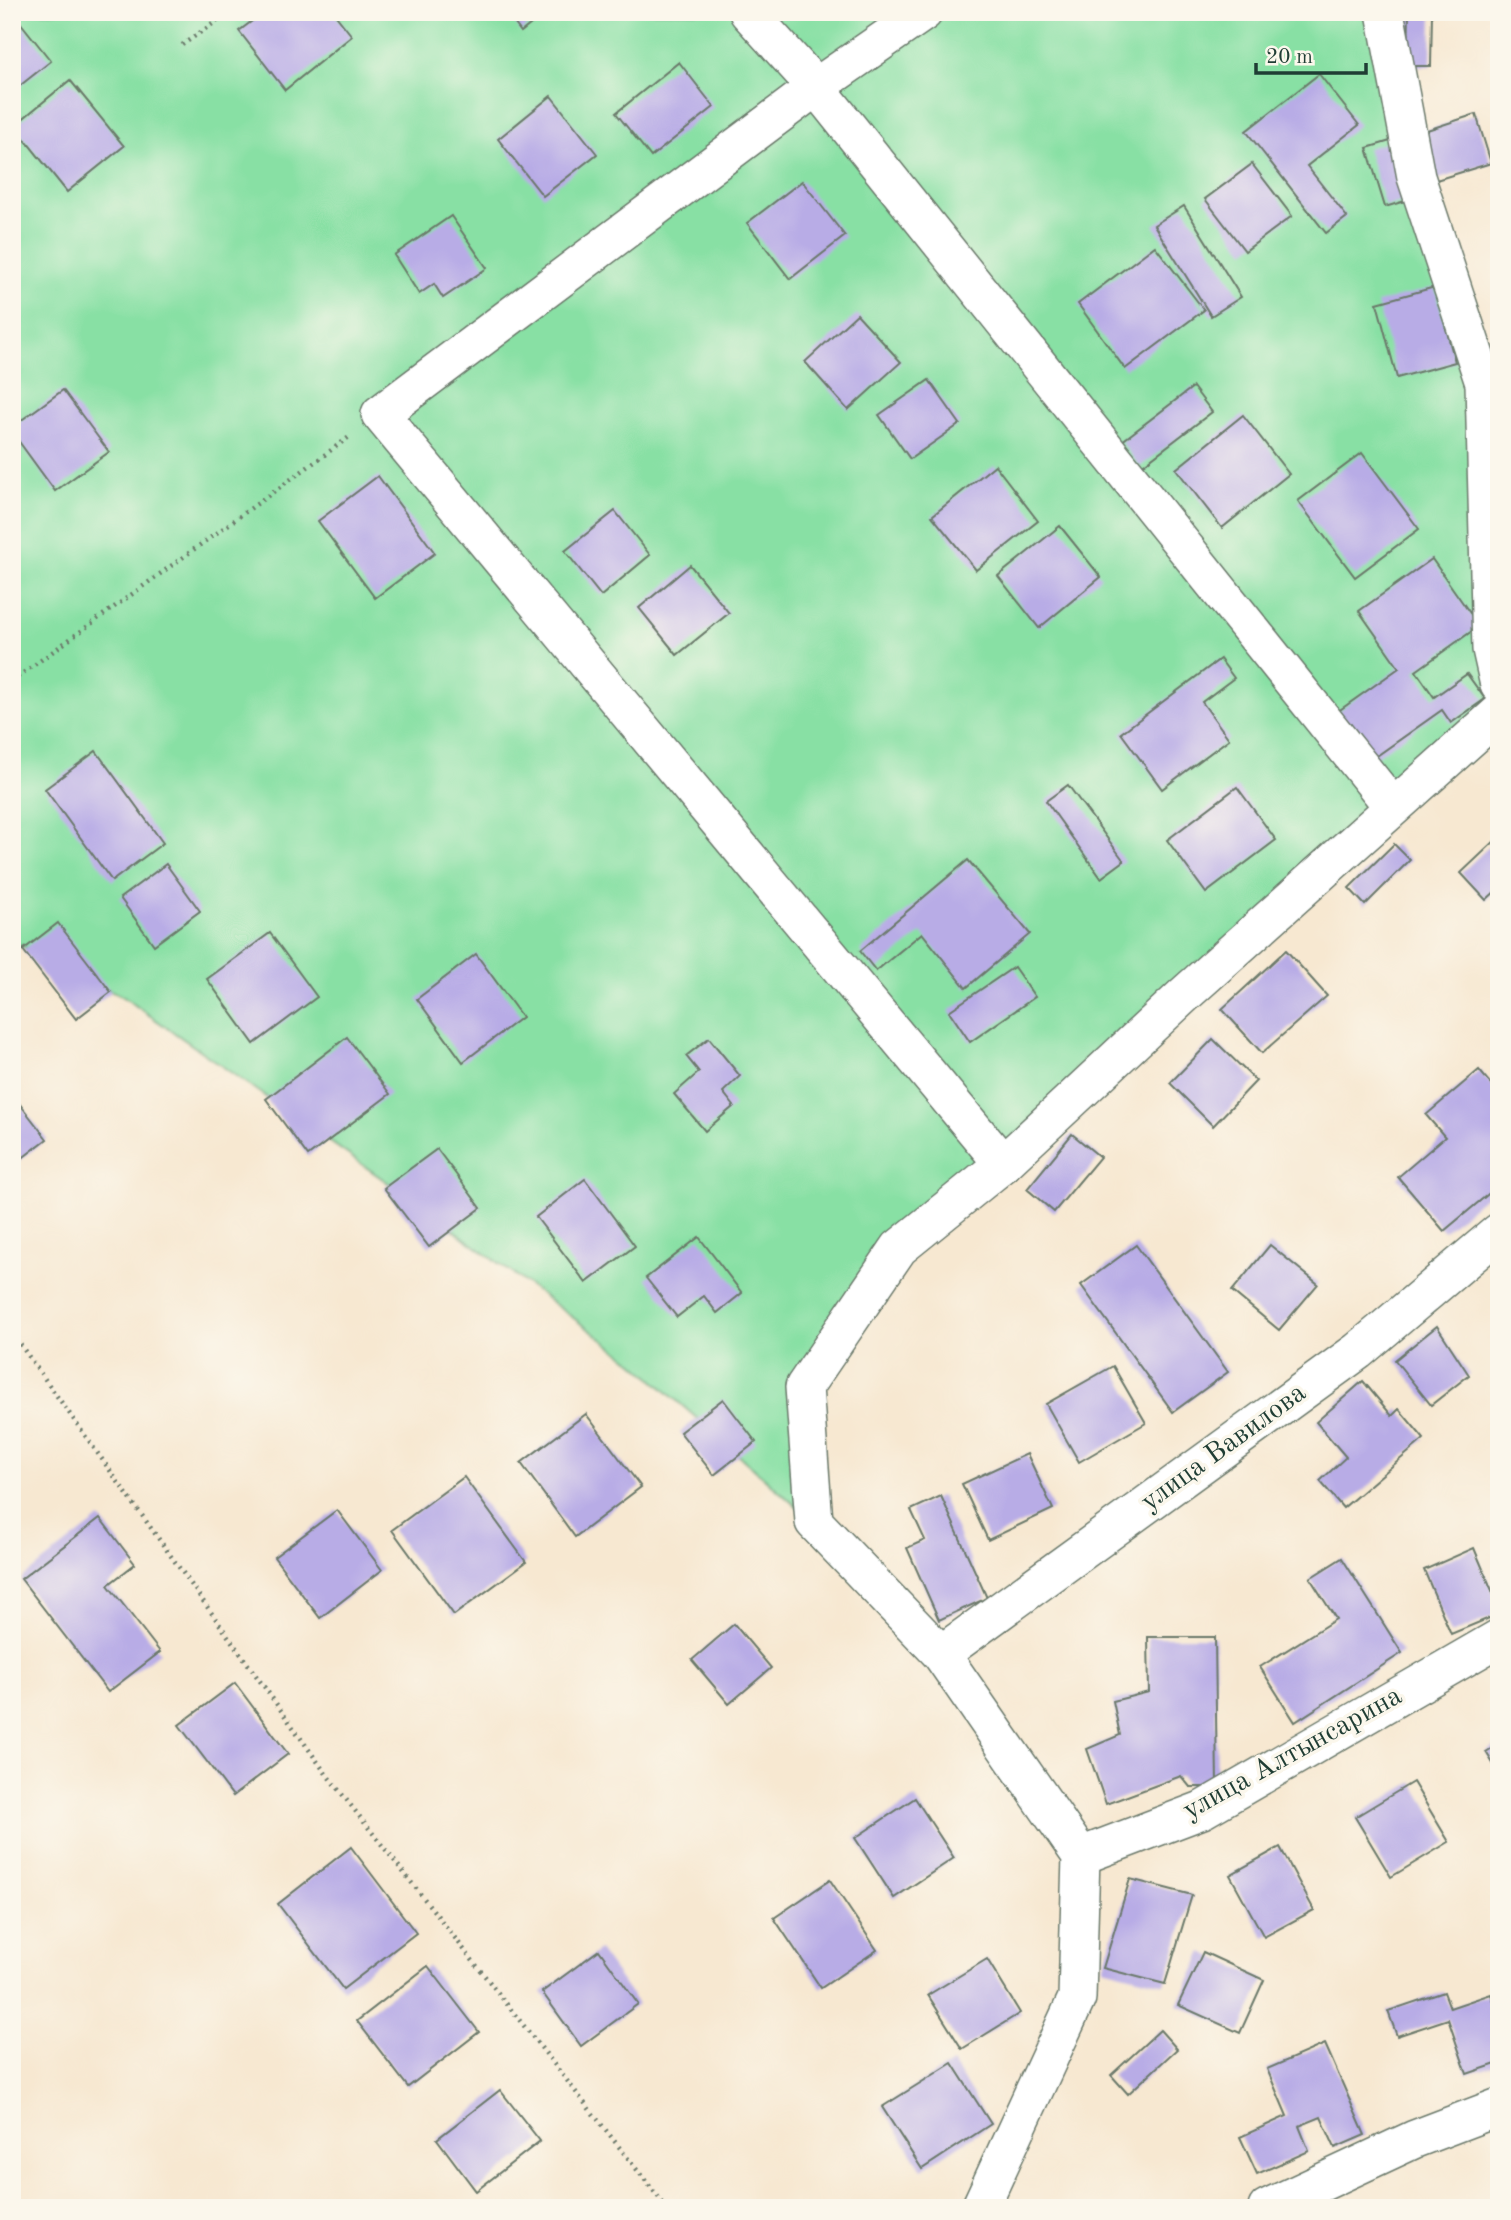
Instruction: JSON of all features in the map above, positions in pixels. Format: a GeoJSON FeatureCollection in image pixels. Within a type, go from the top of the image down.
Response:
{"type":"FeatureCollection","features":[{"type":"Feature","properties":{"kind":"street"},"geometry":{"type":"LineString","coordinates":[[748,12],[816,88],[1393,807]]}},
{"type":"Feature","properties":{"kind":"street"},"geometry":{"type":"LineString","coordinates":[[924,12],[816,88],[380,414],[1003,1164]]}},
{"type":"Feature","properties":{"kind":"street"},"geometry":{"type":"LineString","coordinates":[[1385,12],[1416,177],[1484,383],[1491,649],[1499,685]]}},
{"type":"Feature","properties":{"kind":"street"},"geometry":{"type":"LineString","coordinates":[[980,2208],[1077,1997],[1081,1856],[941,1654],[814,1522],[804,1387],[900,1248],[1003,1164],[1184,995],[1499,713]]}},
{"type":"Feature","properties":{"kind":"street","name":"улица Вавилова"},"geometry":{"type":"LineString","coordinates":[[941,1654],[1358,1351],[1499,1232]]}},
{"type":"Feature","properties":{"kind":"street","name":"улица Алтынсарина"},"geometry":{"type":"LineString","coordinates":[[1081,1856],[1202,1810],[1499,1638]]}},
{"type":"Feature","properties":{"kind":"street"},"geometry":{"type":"LineString","coordinates":[[1267,2208],[1415,2138],[1499,2107]]}},
{"type":"Feature","properties":{"kind":"path"},"geometry":{"type":"LineString","coordinates":[[182,45],[230,12]]}},
{"type":"Feature","properties":{"kind":"path"},"geometry":{"type":"LineString","coordinates":[[12,681],[380,414]]}},
{"type":"Feature","properties":{"kind":"path"},"geometry":{"type":"LineString","coordinates":[[12,1333],[327,1775],[667,2208]]}},
{"type":"Feature","properties":{"kind":"green space"},"geometry":{"type":"Polygon","coordinates":[[[12,12],[1385,12],[1484,383],[1499,713],[899,1248],[804,1387],[814,1522],[632,1361],[407,1196],[122,996],[12,941],[12,12]]]}},
{"type":"Feature","properties":{"kind":"building"},"geometry":{"type":"Polygon","coordinates":[[[12,12],[51,61],[12,92],[12,12]]]}},
{"type":"Feature","properties":{"kind":"building"},"geometry":{"type":"Polygon","coordinates":[[[264,12],[333,12],[352,36],[285,90],[239,31],[264,12]]]}},
{"type":"Feature","properties":{"kind":"building"},"geometry":{"type":"Polygon","coordinates":[[[506,12],[546,12],[521,32],[506,12]]]}},
{"type":"Feature","properties":{"kind":"building"},"geometry":{"type":"Polygon","coordinates":[[[1409,12],[1432,12],[1431,66],[1408,66],[1409,12]]]}},
{"type":"Feature","properties":{"kind":"building"},"geometry":{"type":"Polygon","coordinates":[[[679,62],[714,107],[651,157],[616,113],[679,62]]]}},
{"type":"Feature","properties":{"kind":"building"},"geometry":{"type":"Polygon","coordinates":[[[1319,74],[1359,125],[1307,166],[1347,217],[1326,233],[1246,131],[1319,74]]]}},
{"type":"Feature","properties":{"kind":"building"},"geometry":{"type":"Polygon","coordinates":[[[70,80],[124,146],[67,192],[14,126],[70,80]]]}},
{"type":"Feature","properties":{"kind":"building"},"geometry":{"type":"Polygon","coordinates":[[[551,96],[597,154],[543,196],[498,139],[551,96]]]}},
{"type":"Feature","properties":{"kind":"building"},"geometry":{"type":"Polygon","coordinates":[[[1476,114],[1491,163],[1433,181],[1418,133],[1476,114]]]}},
{"type":"Feature","properties":{"kind":"building"},"geometry":{"type":"Polygon","coordinates":[[[1397,139],[1415,198],[1385,207],[1367,148],[1397,139]]]}},
{"type":"Feature","properties":{"kind":"building"},"geometry":{"type":"Polygon","coordinates":[[[1252,164],[1292,216],[1245,251],[1205,199],[1252,164]]]}},
{"type":"Feature","properties":{"kind":"building"},"geometry":{"type":"Polygon","coordinates":[[[802,181],[845,236],[790,279],[747,223],[802,181]]]}},
{"type":"Feature","properties":{"kind":"building"},"geometry":{"type":"Polygon","coordinates":[[[1184,206],[1241,297],[1211,316],[1154,225],[1184,206]]]}},
{"type":"Feature","properties":{"kind":"building"},"geometry":{"type":"Polygon","coordinates":[[[451,216],[487,268],[443,298],[434,284],[419,294],[394,255],[451,216]]]}},
{"type":"Feature","properties":{"kind":"building"},"geometry":{"type":"Polygon","coordinates":[[[1155,246],[1204,310],[1125,369],[1078,304],[1155,246]]]}},
{"type":"Feature","properties":{"kind":"building"},"geometry":{"type":"Polygon","coordinates":[[[1435,287],[1455,362],[1397,378],[1377,303],[1435,287]]]}},
{"type":"Feature","properties":{"kind":"building"},"geometry":{"type":"Polygon","coordinates":[[[857,314],[901,362],[848,410],[805,362],[857,314]]]}},
{"type":"Feature","properties":{"kind":"building"},"geometry":{"type":"Polygon","coordinates":[[[929,380],[960,424],[910,459],[879,415],[929,380]]]}},
{"type":"Feature","properties":{"kind":"building"},"geometry":{"type":"Polygon","coordinates":[[[1193,387],[1212,412],[1140,467],[1121,442],[1193,387]]]}},
{"type":"Feature","properties":{"kind":"building"},"geometry":{"type":"Polygon","coordinates":[[[63,390],[109,452],[55,491],[12,432],[12,427],[63,390]]]}},
{"type":"Feature","properties":{"kind":"building"},"geometry":{"type":"Polygon","coordinates":[[[1243,415],[1289,474],[1222,528],[1176,469],[1243,415]]]}},
{"type":"Feature","properties":{"kind":"building"},"geometry":{"type":"Polygon","coordinates":[[[1362,453],[1419,529],[1355,577],[1298,501],[1362,453]]]}},
{"type":"Feature","properties":{"kind":"building"},"geometry":{"type":"Polygon","coordinates":[[[995,465],[1038,521],[976,570],[932,516],[995,465]]]}},
{"type":"Feature","properties":{"kind":"building"},"geometry":{"type":"Polygon","coordinates":[[[378,476],[435,553],[375,598],[318,521],[378,476]]]}},
{"type":"Feature","properties":{"kind":"building"},"geometry":{"type":"Polygon","coordinates":[[[615,511],[650,555],[601,596],[565,551],[615,511]]]}},
{"type":"Feature","properties":{"kind":"building"},"geometry":{"type":"Polygon","coordinates":[[[1060,526],[1101,577],[1039,628],[998,576],[1060,526]]]}},
{"type":"Feature","properties":{"kind":"building"},"geometry":{"type":"Polygon","coordinates":[[[1432,559],[1479,626],[1416,671],[1434,697],[1467,674],[1485,699],[1451,723],[1442,710],[1371,760],[1337,712],[1399,668],[1359,611],[1432,559]]]}},
{"type":"Feature","properties":{"kind":"building"},"geometry":{"type":"Polygon","coordinates":[[[690,565],[729,613],[677,655],[639,608],[690,565]]]}},
{"type":"Feature","properties":{"kind":"building"},"geometry":{"type":"Polygon","coordinates":[[[1220,659],[1234,678],[1202,702],[1229,739],[1162,789],[1121,733],[1220,659]]]}},
{"type":"Feature","properties":{"kind":"building"},"geometry":{"type":"Polygon","coordinates":[[[96,751],[163,843],[112,881],[45,789],[96,751]]]}},
{"type":"Feature","properties":{"kind":"building"},"geometry":{"type":"Polygon","coordinates":[[[1068,785],[1124,861],[1101,878],[1046,801],[1068,785]]]}},
{"type":"Feature","properties":{"kind":"building"},"geometry":{"type":"Polygon","coordinates":[[[1237,787],[1276,840],[1206,893],[1167,840],[1237,787]]]}},
{"type":"Feature","properties":{"kind":"building"},"geometry":{"type":"Polygon","coordinates":[[[1499,837],[1499,888],[1486,900],[1461,873],[1499,837]]]}},
{"type":"Feature","properties":{"kind":"building"},"geometry":{"type":"Polygon","coordinates":[[[1394,844],[1410,860],[1365,905],[1349,888],[1394,844]]]}},
{"type":"Feature","properties":{"kind":"building"},"geometry":{"type":"Polygon","coordinates":[[[968,860],[1030,934],[966,988],[922,933],[876,971],[860,951],[968,860]]]}},
{"type":"Feature","properties":{"kind":"building"},"geometry":{"type":"Polygon","coordinates":[[[166,864],[200,911],[154,945],[120,898],[166,864]]]}},
{"type":"Feature","properties":{"kind":"building"},"geometry":{"type":"Polygon","coordinates":[[[58,923],[111,992],[76,1019],[23,950],[58,923]]]}},
{"type":"Feature","properties":{"kind":"building"},"geometry":{"type":"Polygon","coordinates":[[[270,933],[317,997],[254,1044],[207,979],[270,933]]]}},
{"type":"Feature","properties":{"kind":"building"},"geometry":{"type":"Polygon","coordinates":[[[1286,950],[1327,996],[1262,1053],[1222,1009],[1286,950]]]}},
{"type":"Feature","properties":{"kind":"building"},"geometry":{"type":"Polygon","coordinates":[[[476,954],[522,1017],[463,1062],[417,999],[476,954]]]}},
{"type":"Feature","properties":{"kind":"building"},"geometry":{"type":"Polygon","coordinates":[[[1014,967],[1035,997],[970,1042],[949,1011],[1014,967]]]}},
{"type":"Feature","properties":{"kind":"building"},"geometry":{"type":"Polygon","coordinates":[[[347,1037],[390,1094],[308,1156],[266,1099],[347,1037]]]}},
{"type":"Feature","properties":{"kind":"building"},"geometry":{"type":"Polygon","coordinates":[[[709,1038],[740,1076],[723,1092],[734,1106],[705,1131],[674,1094],[699,1072],[686,1056],[709,1038]]]}},
{"type":"Feature","properties":{"kind":"building"},"geometry":{"type":"Polygon","coordinates":[[[1213,1039],[1256,1081],[1213,1126],[1170,1083],[1213,1039]]]}},
{"type":"Feature","properties":{"kind":"building"},"geometry":{"type":"Polygon","coordinates":[[[1479,1070],[1499,1094],[1499,1185],[1444,1231],[1398,1177],[1445,1137],[1426,1115],[1479,1070]]]}},
{"type":"Feature","properties":{"kind":"building"},"geometry":{"type":"Polygon","coordinates":[[[12,1094],[47,1139],[12,1166],[12,1094]]]}},
{"type":"Feature","properties":{"kind":"building"},"geometry":{"type":"Polygon","coordinates":[[[1072,1134],[1100,1157],[1054,1212],[1027,1189],[1072,1134]]]}},
{"type":"Feature","properties":{"kind":"building"},"geometry":{"type":"Polygon","coordinates":[[[437,1149],[481,1208],[429,1247],[384,1188],[437,1149]]]}},
{"type":"Feature","properties":{"kind":"building"},"geometry":{"type":"Polygon","coordinates":[[[585,1179],[635,1246],[586,1283],[536,1217],[585,1179]]]}},
{"type":"Feature","properties":{"kind":"building"},"geometry":{"type":"Polygon","coordinates":[[[699,1237],[742,1293],[717,1313],[704,1296],[677,1317],[646,1278],[699,1237]]]}},
{"type":"Feature","properties":{"kind":"building"},"geometry":{"type":"Polygon","coordinates":[[[1136,1245],[1228,1372],[1173,1412],[1081,1285],[1136,1245]]]}},
{"type":"Feature","properties":{"kind":"building"},"geometry":{"type":"Polygon","coordinates":[[[1270,1245],[1318,1284],[1279,1330],[1232,1291],[1270,1245]]]}},
{"type":"Feature","properties":{"kind":"building"},"geometry":{"type":"Polygon","coordinates":[[[1437,1326],[1469,1375],[1431,1405],[1395,1360],[1437,1326]]]}},
{"type":"Feature","properties":{"kind":"building"},"geometry":{"type":"Polygon","coordinates":[[[1113,1366],[1146,1423],[1079,1462],[1046,1404],[1113,1366]]]}},
{"type":"Feature","properties":{"kind":"building"},"geometry":{"type":"Polygon","coordinates":[[[1363,1381],[1392,1416],[1399,1409],[1424,1439],[1343,1508],[1320,1481],[1346,1457],[1316,1422],[1363,1381]]]}},
{"type":"Feature","properties":{"kind":"building"},"geometry":{"type":"Polygon","coordinates":[[[723,1399],[756,1442],[714,1475],[680,1432],[723,1399]]]}},
{"type":"Feature","properties":{"kind":"building"},"geometry":{"type":"Polygon","coordinates":[[[586,1414],[641,1487],[575,1537],[521,1463],[586,1414]]]}},
{"type":"Feature","properties":{"kind":"building"},"geometry":{"type":"Polygon","coordinates":[[[1027,1454],[1053,1509],[988,1540],[962,1484],[1027,1454]]]}},
{"type":"Feature","properties":{"kind":"building"},"geometry":{"type":"Polygon","coordinates":[[[464,1477],[526,1562],[454,1615],[392,1530],[464,1477]]]}},
{"type":"Feature","properties":{"kind":"building"},"geometry":{"type":"Polygon","coordinates":[[[941,1496],[987,1598],[939,1620],[907,1548],[925,1540],[911,1510],[941,1496]]]}},
{"type":"Feature","properties":{"kind":"building"},"geometry":{"type":"Polygon","coordinates":[[[337,1510],[382,1570],[320,1618],[274,1557],[337,1510]]]}},
{"type":"Feature","properties":{"kind":"building"},"geometry":{"type":"Polygon","coordinates":[[[100,1518],[135,1564],[108,1585],[160,1652],[108,1692],[21,1579],[100,1518]]]}},
{"type":"Feature","properties":{"kind":"building"},"geometry":{"type":"Polygon","coordinates":[[[1474,1548],[1499,1607],[1499,1614],[1451,1634],[1424,1570],[1474,1548]]]}},
{"type":"Feature","properties":{"kind":"building"},"geometry":{"type":"Polygon","coordinates":[[[1342,1558],[1402,1653],[1295,1722],[1260,1667],[1336,1619],[1310,1578],[1342,1558]]]}},
{"type":"Feature","properties":{"kind":"building"},"geometry":{"type":"Polygon","coordinates":[[[734,1624],[771,1668],[729,1704],[692,1660],[734,1624]]]}},
{"type":"Feature","properties":{"kind":"building"},"geometry":{"type":"Polygon","coordinates":[[[1148,1637],[1215,1637],[1217,1787],[1190,1787],[1181,1776],[1106,1804],[1087,1749],[1120,1735],[1113,1701],[1149,1692],[1148,1637]]]}},
{"type":"Feature","properties":{"kind":"building"},"geometry":{"type":"Polygon","coordinates":[[[235,1683],[288,1754],[233,1796],[179,1725],[235,1683]]]}},
{"type":"Feature","properties":{"kind":"building"},"geometry":{"type":"Polygon","coordinates":[[[1499,1744],[1499,1773],[1486,1752],[1499,1744]]]}},
{"type":"Feature","properties":{"kind":"building"},"geometry":{"type":"Polygon","coordinates":[[[1413,1782],[1449,1842],[1391,1877],[1355,1817],[1413,1782]]]}},
{"type":"Feature","properties":{"kind":"building"},"geometry":{"type":"Polygon","coordinates":[[[915,1798],[954,1858],[894,1898],[855,1838],[915,1798]]]}},
{"type":"Feature","properties":{"kind":"building"},"geometry":{"type":"Polygon","coordinates":[[[351,1847],[416,1933],[343,1989],[278,1904],[351,1847]]]}},
{"type":"Feature","properties":{"kind":"building"},"geometry":{"type":"Polygon","coordinates":[[[1280,1847],[1314,1910],[1264,1937],[1230,1875],[1280,1847]]]}},
{"type":"Feature","properties":{"kind":"building"},"geometry":{"type":"Polygon","coordinates":[[[1130,1879],[1192,1895],[1165,1984],[1103,1968],[1130,1879]]]}},
{"type":"Feature","properties":{"kind":"building"},"geometry":{"type":"Polygon","coordinates":[[[830,1880],[877,1950],[821,1988],[774,1918],[830,1880]]]}},
{"type":"Feature","properties":{"kind":"building"},"geometry":{"type":"Polygon","coordinates":[[[599,1950],[638,2004],[581,2046],[542,1992],[599,1950]]]}},
{"type":"Feature","properties":{"kind":"building"},"geometry":{"type":"Polygon","coordinates":[[[1203,1952],[1264,1980],[1240,2033],[1178,2005],[1203,1952]]]}},
{"type":"Feature","properties":{"kind":"building"},"geometry":{"type":"Polygon","coordinates":[[[987,1959],[1020,2013],[962,2049],[928,1995],[987,1959]]]}},
{"type":"Feature","properties":{"kind":"building"},"geometry":{"type":"Polygon","coordinates":[[[428,1966],[479,2032],[408,2087],[357,2021],[428,1966]]]}},
{"type":"Feature","properties":{"kind":"building"},"geometry":{"type":"Polygon","coordinates":[[[1444,1992],[1450,2008],[1491,1994],[1499,2017],[1499,2063],[1467,2074],[1448,2019],[1397,2036],[1388,2011],[1444,1992]]]}},
{"type":"Feature","properties":{"kind":"building"},"geometry":{"type":"Polygon","coordinates":[[[1160,2030],[1177,2049],[1128,2094],[1111,2075],[1160,2030]]]}},
{"type":"Feature","properties":{"kind":"building"},"geometry":{"type":"Polygon","coordinates":[[[1325,2044],[1365,2135],[1335,2148],[1321,2117],[1299,2126],[1309,2151],[1257,2174],[1240,2137],[1287,2116],[1267,2069],[1325,2044]]]}},
{"type":"Feature","properties":{"kind":"building"},"geometry":{"type":"Polygon","coordinates":[[[952,2063],[991,2124],[922,2169],[882,2107],[952,2063]]]}},
{"type":"Feature","properties":{"kind":"building"},"geometry":{"type":"Polygon","coordinates":[[[500,2090],[540,2141],[476,2191],[437,2139],[500,2090]]]}}]}
